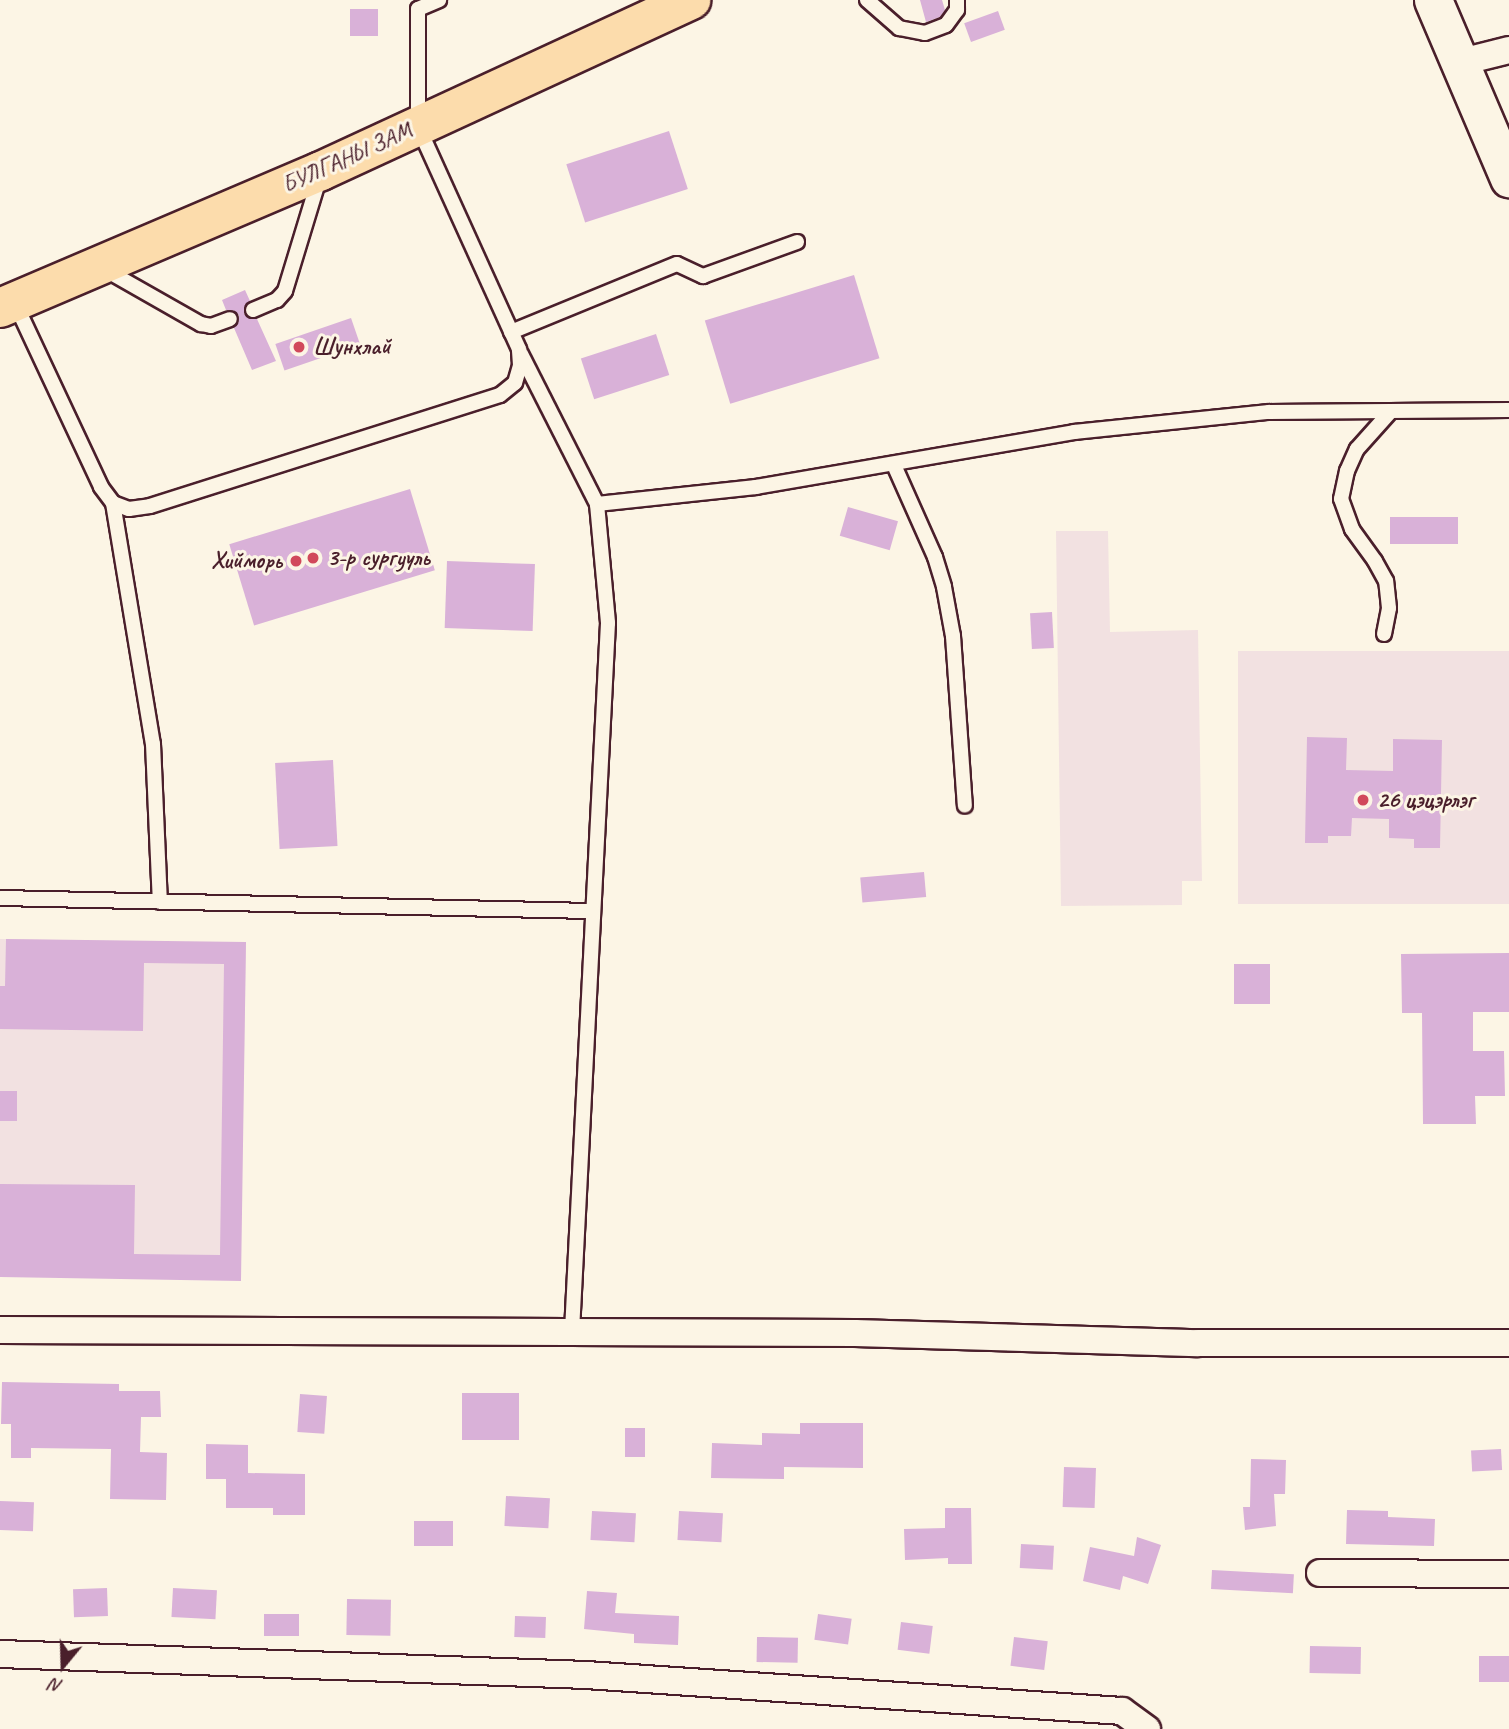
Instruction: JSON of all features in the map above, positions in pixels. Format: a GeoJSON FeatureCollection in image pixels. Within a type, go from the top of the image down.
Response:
{"type":"FeatureCollection","features":[{"type":"Feature","properties":{"kind":"highway","name":"БУЛГАНЫ ЗАМ"},"geometry":{"type":"LineString","coordinates":[[7,305],[321,171],[681,2]]}},
{"type":"Feature","properties":{"kind":"main road"},"geometry":{"type":"LineString","coordinates":[[1433,0],[1509,178]]}},
{"type":"Feature","properties":{"kind":"street"},"geometry":{"type":"LineString","coordinates":[[1461,62],[1509,50]]}},
{"type":"Feature","properties":{"kind":"street"},"geometry":{"type":"LineString","coordinates":[[0,1330],[855,1333],[1211,1343],[1509,1343]]}},
{"type":"Feature","properties":{"kind":"street"},"geometry":{"type":"LineString","coordinates":[[1320,1573],[1509,1574]]}},
{"type":"Feature","properties":{"kind":"street"},"geometry":{"type":"LineString","coordinates":[[0,1654],[586,1675],[1122,1711],[1147,1729]]}},
{"type":"Feature","properties":{"kind":"lane"},"geometry":{"type":"LineString","coordinates":[[439,0],[418,9],[418,126],[519,349],[597,504],[608,623],[572,1332]]}},
{"type":"Feature","properties":{"kind":"lane"},"geometry":{"type":"LineString","coordinates":[[867,0],[899,28],[925,33],[946,25],[957,10],[957,0]]}},
{"type":"Feature","properties":{"kind":"lane"},"geometry":{"type":"LineString","coordinates":[[253,310],[277,300],[285,291],[321,171]]}},
{"type":"Feature","properties":{"kind":"lane"},"geometry":{"type":"LineString","coordinates":[[511,332],[677,264],[703,276],[797,242]]}},
{"type":"Feature","properties":{"kind":"lane"},"geometry":{"type":"LineString","coordinates":[[99,266],[201,324],[211,326],[230,319]]}},
{"type":"Feature","properties":{"kind":"lane"},"geometry":{"type":"LineString","coordinates":[[7,305],[102,487],[113,503],[153,744],[159,902]]}},
{"type":"Feature","properties":{"kind":"lane"},"geometry":{"type":"LineString","coordinates":[[113,503],[129,509],[150,506],[500,395],[515,383],[520,365],[519,349]]}},
{"type":"Feature","properties":{"kind":"lane"},"geometry":{"type":"LineString","coordinates":[[597,504],[756,487],[1074,432],[1269,412],[1509,410]]}},
{"type":"Feature","properties":{"kind":"lane"},"geometry":{"type":"LineString","coordinates":[[1384,634],[1389,608],[1386,581],[1352,529],[1341,499],[1347,471],[1357,449],[1391,411]]}},
{"type":"Feature","properties":{"kind":"lane"},"geometry":{"type":"LineString","coordinates":[[894,465],[935,557],[944,587],[953,636],[965,806]]}},
{"type":"Feature","properties":{"kind":"lane"},"geometry":{"type":"LineString","coordinates":[[0,898],[593,911]]}},
{"type":"Feature","properties":{"kind":"shaded area"},"geometry":{"type":"Polygon","coordinates":[[[1056,531],[1108,531],[1110,632],[1198,630],[1202,881],[1182,881],[1182,905],[1061,906],[1056,531]]]}},
{"type":"Feature","properties":{"kind":"shaded area"},"geometry":{"type":"Polygon","coordinates":[[[1238,651],[1509,651],[1509,904],[1238,904],[1238,651]]]}},
{"type":"Feature","properties":{"kind":"shaded area"},"geometry":{"type":"Polygon","coordinates":[[[0,939],[246,943],[240,1280],[0,1276],[0,939]]]}},
{"type":"Feature","properties":{"kind":"building"},"geometry":{"type":"Polygon","coordinates":[[[920,0],[942,0],[945,10],[940,17],[926,22],[920,0]]]}},
{"type":"Feature","properties":{"kind":"building"},"geometry":{"type":"Polygon","coordinates":[[[350,9],[378,9],[378,36],[350,36],[350,9]]]}},
{"type":"Feature","properties":{"kind":"building"},"geometry":{"type":"Polygon","coordinates":[[[998,11],[1005,30],[971,42],[964,23],[998,11]]]}},
{"type":"Feature","properties":{"kind":"building"},"geometry":{"type":"Polygon","coordinates":[[[669,131],[688,189],[585,222],[566,164],[669,131]]]}},
{"type":"Feature","properties":{"kind":"building"},"geometry":{"type":"Polygon","coordinates":[[[854,275],[879,358],[730,404],[705,321],[854,275]]]}},
{"type":"Feature","properties":{"kind":"building"},"geometry":{"type":"Polygon","coordinates":[[[245,290],[250,301],[244,308],[244,314],[251,319],[257,319],[276,361],[252,370],[234,328],[239,321],[239,315],[232,310],[226,310],[222,300],[245,290]]]}},
{"type":"Feature","properties":{"kind":"building"},"geometry":{"type":"Polygon","coordinates":[[[351,318],[360,344],[284,371],[275,344],[351,318]]]}},
{"type":"Feature","properties":{"kind":"building"},"geometry":{"type":"Polygon","coordinates":[[[656,334],[669,375],[594,399],[581,358],[656,334]]]}},
{"type":"Feature","properties":{"kind":"building"},"geometry":{"type":"Polygon","coordinates":[[[410,489],[435,570],[254,626],[229,544],[410,489]]]}},
{"type":"Feature","properties":{"kind":"building"},"geometry":{"type":"Polygon","coordinates":[[[848,507],[898,521],[890,550],[840,536],[848,507]]]}},
{"type":"Feature","properties":{"kind":"building"},"geometry":{"type":"Polygon","coordinates":[[[1390,517],[1458,517],[1458,544],[1390,544],[1390,517]]]}},
{"type":"Feature","properties":{"kind":"building"},"geometry":{"type":"Polygon","coordinates":[[[447,561],[535,564],[533,631],[445,628],[447,561]]]}},
{"type":"Feature","properties":{"kind":"building"},"geometry":{"type":"Polygon","coordinates":[[[1052,612],[1054,648],[1032,649],[1030,613],[1052,612]]]}},
{"type":"Feature","properties":{"kind":"building"},"geometry":{"type":"Polygon","coordinates":[[[1307,737],[1347,738],[1346,770],[1393,771],[1393,739],[1442,740],[1440,848],[1414,848],[1414,839],[1389,838],[1389,819],[1352,818],[1351,836],[1328,836],[1328,843],[1305,843],[1307,737]]]}},
{"type":"Feature","properties":{"kind":"building"},"geometry":{"type":"Polygon","coordinates":[[[333,760],[338,846],[280,849],[275,763],[333,760]]]}},
{"type":"Feature","properties":{"kind":"building"},"geometry":{"type":"Polygon","coordinates":[[[924,872],[926,897],[862,902],[860,878],[924,872]]]}},
{"type":"Feature","properties":{"kind":"building"},"geometry":{"type":"Polygon","coordinates":[[[6,939],[246,942],[241,1281],[0,1277],[0,1184],[135,1185],[134,1254],[220,1255],[224,964],[144,963],[143,1031],[0,1029],[0,986],[5,986],[6,939]]]}},
{"type":"Feature","properties":{"kind":"building"},"geometry":{"type":"Polygon","coordinates":[[[1509,953],[1509,1012],[1473,1012],[1473,1051],[1504,1051],[1505,1096],[1475,1096],[1476,1124],[1423,1124],[1422,1013],[1402,1013],[1401,954],[1509,953]]]}},
{"type":"Feature","properties":{"kind":"building"},"geometry":{"type":"Polygon","coordinates":[[[1234,964],[1270,964],[1270,1004],[1234,1004],[1234,964]]]}},
{"type":"Feature","properties":{"kind":"building"},"geometry":{"type":"Polygon","coordinates":[[[0,1091],[17,1091],[17,1121],[0,1121],[0,1091]]]}},
{"type":"Feature","properties":{"kind":"building"},"geometry":{"type":"Polygon","coordinates":[[[2,1382],[119,1384],[119,1391],[160,1391],[161,1417],[141,1417],[140,1452],[167,1453],[166,1500],[110,1499],[111,1449],[31,1448],[31,1458],[11,1458],[11,1424],[1,1424],[2,1382]]]}},
{"type":"Feature","properties":{"kind":"building"},"geometry":{"type":"Polygon","coordinates":[[[462,1393],[519,1393],[519,1440],[462,1440],[462,1393]]]}},
{"type":"Feature","properties":{"kind":"building"},"geometry":{"type":"Polygon","coordinates":[[[300,1394],[327,1396],[324,1434],[297,1432],[300,1394]]]}},
{"type":"Feature","properties":{"kind":"building"},"geometry":{"type":"Polygon","coordinates":[[[800,1423],[863,1423],[863,1468],[784,1467],[784,1479],[711,1478],[712,1443],[762,1445],[762,1433],[800,1434],[800,1423]]]}},
{"type":"Feature","properties":{"kind":"building"},"geometry":{"type":"Polygon","coordinates":[[[625,1428],[645,1428],[645,1457],[625,1457],[625,1428]]]}},
{"type":"Feature","properties":{"kind":"building"},"geometry":{"type":"Polygon","coordinates":[[[206,1444],[248,1445],[248,1473],[305,1474],[305,1515],[273,1515],[273,1508],[226,1508],[226,1479],[206,1479],[206,1444]]]}},
{"type":"Feature","properties":{"kind":"building"},"geometry":{"type":"Polygon","coordinates":[[[1501,1449],[1502,1470],[1472,1472],[1471,1451],[1501,1449]]]}},
{"type":"Feature","properties":{"kind":"building"},"geometry":{"type":"Polygon","coordinates":[[[1251,1459],[1286,1460],[1285,1494],[1274,1494],[1276,1526],[1245,1530],[1243,1507],[1250,1507],[1251,1459]]]}},
{"type":"Feature","properties":{"kind":"building"},"geometry":{"type":"Polygon","coordinates":[[[1064,1467],[1096,1468],[1095,1508],[1063,1507],[1064,1467]]]}},
{"type":"Feature","properties":{"kind":"building"},"geometry":{"type":"Polygon","coordinates":[[[506,1496],[550,1498],[548,1528],[504,1526],[506,1496]]]}},
{"type":"Feature","properties":{"kind":"building"},"geometry":{"type":"Polygon","coordinates":[[[0,1501],[34,1502],[33,1531],[0,1530],[0,1501]]]}},
{"type":"Feature","properties":{"kind":"building"},"geometry":{"type":"Polygon","coordinates":[[[945,1508],[971,1508],[972,1564],[948,1564],[948,1558],[905,1560],[904,1529],[945,1528],[945,1508]]]}},
{"type":"Feature","properties":{"kind":"building"},"geometry":{"type":"Polygon","coordinates":[[[1347,1510],[1388,1511],[1388,1517],[1435,1519],[1434,1546],[1346,1544],[1347,1510]]]}},
{"type":"Feature","properties":{"kind":"building"},"geometry":{"type":"Polygon","coordinates":[[[592,1511],[636,1513],[634,1542],[590,1540],[592,1511]]]}},
{"type":"Feature","properties":{"kind":"building"},"geometry":{"type":"Polygon","coordinates":[[[679,1511],[723,1513],[721,1542],[677,1540],[679,1511]]]}},
{"type":"Feature","properties":{"kind":"building"},"geometry":{"type":"Polygon","coordinates":[[[414,1521],[453,1521],[453,1546],[414,1546],[414,1521]]]}},
{"type":"Feature","properties":{"kind":"building"},"geometry":{"type":"Polygon","coordinates":[[[1137,1537],[1161,1545],[1148,1584],[1123,1576],[1120,1590],[1083,1581],[1090,1547],[1134,1556],[1137,1537]]]}},
{"type":"Feature","properties":{"kind":"building"},"geometry":{"type":"Polygon","coordinates":[[[1021,1544],[1054,1546],[1053,1570],[1020,1568],[1021,1544]]]}},
{"type":"Feature","properties":{"kind":"building"},"geometry":{"type":"Polygon","coordinates":[[[1212,1570],[1294,1574],[1293,1593],[1211,1589],[1212,1570]]]}},
{"type":"Feature","properties":{"kind":"building"},"geometry":{"type":"Polygon","coordinates":[[[107,1588],[108,1616],[74,1617],[73,1589],[107,1588]]]}},
{"type":"Feature","properties":{"kind":"building"},"geometry":{"type":"Polygon","coordinates":[[[173,1588],[217,1590],[215,1619],[171,1617],[173,1588]]]}},
{"type":"Feature","properties":{"kind":"building"},"geometry":{"type":"Polygon","coordinates":[[[587,1591],[617,1593],[615,1613],[679,1616],[678,1645],[634,1643],[634,1634],[584,1629],[587,1591]]]}},
{"type":"Feature","properties":{"kind":"building"},"geometry":{"type":"Polygon","coordinates":[[[347,1599],[391,1600],[390,1636],[346,1635],[347,1599]]]}},
{"type":"Feature","properties":{"kind":"building"},"geometry":{"type":"Polygon","coordinates":[[[264,1614],[299,1614],[299,1636],[264,1636],[264,1614]]]}},
{"type":"Feature","properties":{"kind":"building"},"geometry":{"type":"Polygon","coordinates":[[[818,1614],[852,1619],[848,1644],[814,1640],[818,1614]]]}},
{"type":"Feature","properties":{"kind":"building"},"geometry":{"type":"Polygon","coordinates":[[[515,1616],[546,1617],[545,1638],[514,1637],[515,1616]]]}},
{"type":"Feature","properties":{"kind":"building"},"geometry":{"type":"Polygon","coordinates":[[[901,1622],[933,1626],[929,1654],[898,1650],[901,1622]]]}},
{"type":"Feature","properties":{"kind":"building"},"geometry":{"type":"Polygon","coordinates":[[[757,1637],[798,1638],[798,1663],[757,1662],[757,1637]]]}},
{"type":"Feature","properties":{"kind":"building"},"geometry":{"type":"Polygon","coordinates":[[[1014,1637],[1048,1641],[1044,1670],[1010,1666],[1014,1637]]]}},
{"type":"Feature","properties":{"kind":"building"},"geometry":{"type":"Polygon","coordinates":[[[1310,1646],[1361,1647],[1361,1674],[1310,1673],[1310,1646]]]}},
{"type":"Feature","properties":{"kind":"building"},"geometry":{"type":"Polygon","coordinates":[[[1479,1656],[1509,1656],[1509,1682],[1479,1682],[1479,1656]]]}},
{"type":"Feature","properties":{"kind":"place","name":"Шунхлай"},"geometry":{"type":"Point","coordinates":[299,347]}},
{"type":"Feature","properties":{"kind":"place","name":"3-р сургууль"},"geometry":{"type":"Point","coordinates":[313,558]}},
{"type":"Feature","properties":{"kind":"place","name":"Хийморь"},"geometry":{"type":"Point","coordinates":[296,561]}},
{"type":"Feature","properties":{"kind":"place","name":"26 цэцэрлэг"},"geometry":{"type":"Point","coordinates":[1363,800]}}]}
